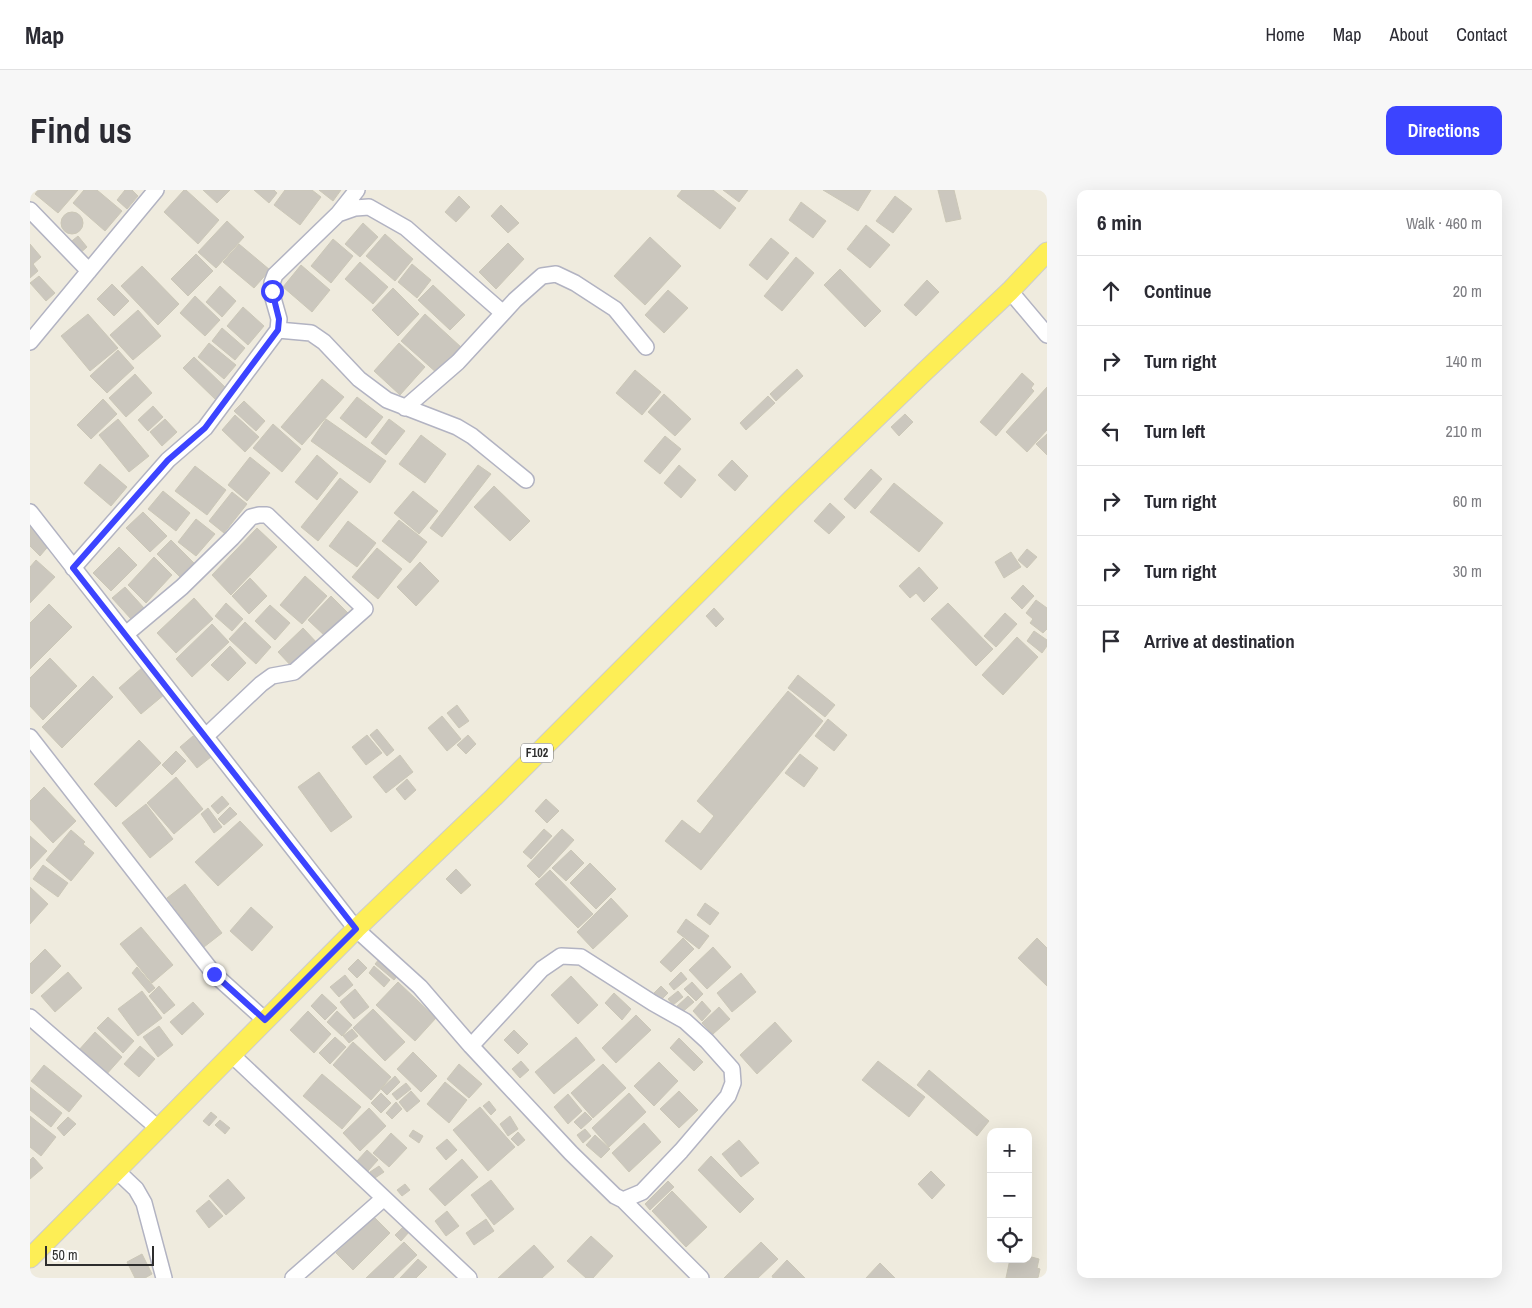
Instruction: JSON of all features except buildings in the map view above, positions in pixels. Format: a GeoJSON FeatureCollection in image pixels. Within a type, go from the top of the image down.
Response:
{"type":"FeatureCollection","features":[{"type":"Feature","properties":{"kind":"main road","name":"F102"},"geometry":{"type":"LineString","coordinates":[[30,1258],[356,929],[494,796],[792,499],[1010,291],[1047,252]]}},
{"type":"Feature","properties":{"kind":"street"},"geometry":{"type":"LineString","coordinates":[[30,342],[156,190]]}},
{"type":"Feature","properties":{"kind":"street"},"geometry":{"type":"LineString","coordinates":[[73,568],[168,460],[205,428],[278,330],[279,319],[272,291],[275,274],[338,214],[357,190]]}},
{"type":"Feature","properties":{"kind":"street"},"geometry":{"type":"LineString","coordinates":[[338,214],[355,208],[369,207],[406,228],[503,313]]}},
{"type":"Feature","properties":{"kind":"street"},"geometry":{"type":"LineString","coordinates":[[30,210],[89,270]]}},
{"type":"Feature","properties":{"kind":"street"},"geometry":{"type":"LineString","coordinates":[[405,408],[458,362],[515,300],[542,276],[548,274],[556,274],[575,283],[616,309],[646,347]]}},
{"type":"Feature","properties":{"kind":"street"},"geometry":{"type":"LineString","coordinates":[[1010,291],[1047,335]]}},
{"type":"Feature","properties":{"kind":"street"},"geometry":{"type":"LineString","coordinates":[[278,330],[311,333],[324,342],[359,379],[387,400],[456,427],[472,436],[526,480]]}},
{"type":"Feature","properties":{"kind":"street"},"geometry":{"type":"LineString","coordinates":[[30,512],[356,929],[420,987],[471,1046],[590,1172],[615,1196],[623,1200],[701,1278]]}},
{"type":"Feature","properties":{"kind":"street"},"geometry":{"type":"LineString","coordinates":[[126,634],[182,587],[232,538],[251,516],[259,515],[268,515],[365,609],[294,672],[272,676],[261,684],[206,736]]}},
{"type":"Feature","properties":{"kind":"street"},"geometry":{"type":"LineString","coordinates":[[30,737],[214,974],[265,1020]]}},
{"type":"Feature","properties":{"kind":"street"},"geometry":{"type":"LineString","coordinates":[[471,1046],[542,968],[561,956],[581,958],[685,1021],[707,1041],[732,1069],[733,1083],[728,1096],[681,1151],[642,1192],[623,1200]]}},
{"type":"Feature","properties":{"kind":"street"},"geometry":{"type":"LineString","coordinates":[[30,1017],[159,1129]]}},
{"type":"Feature","properties":{"kind":"street"},"geometry":{"type":"LineString","coordinates":[[232,1055],[469,1278]]}},
{"type":"Feature","properties":{"kind":"street"},"geometry":{"type":"LineString","coordinates":[[118,1171],[136,1189],[144,1204],[164,1278]]}},
{"type":"Feature","properties":{"kind":"street"},"geometry":{"type":"LineString","coordinates":[[293,1278],[384,1198]]}},
{"type":"Feature","properties":{"kind":"route"},"geometry":{"type":"LineString","coordinates":[[214,974],[265,1020],[356,929],[73,568],[168,460],[205,428],[278,330],[279,319],[272,291]]}}]}
